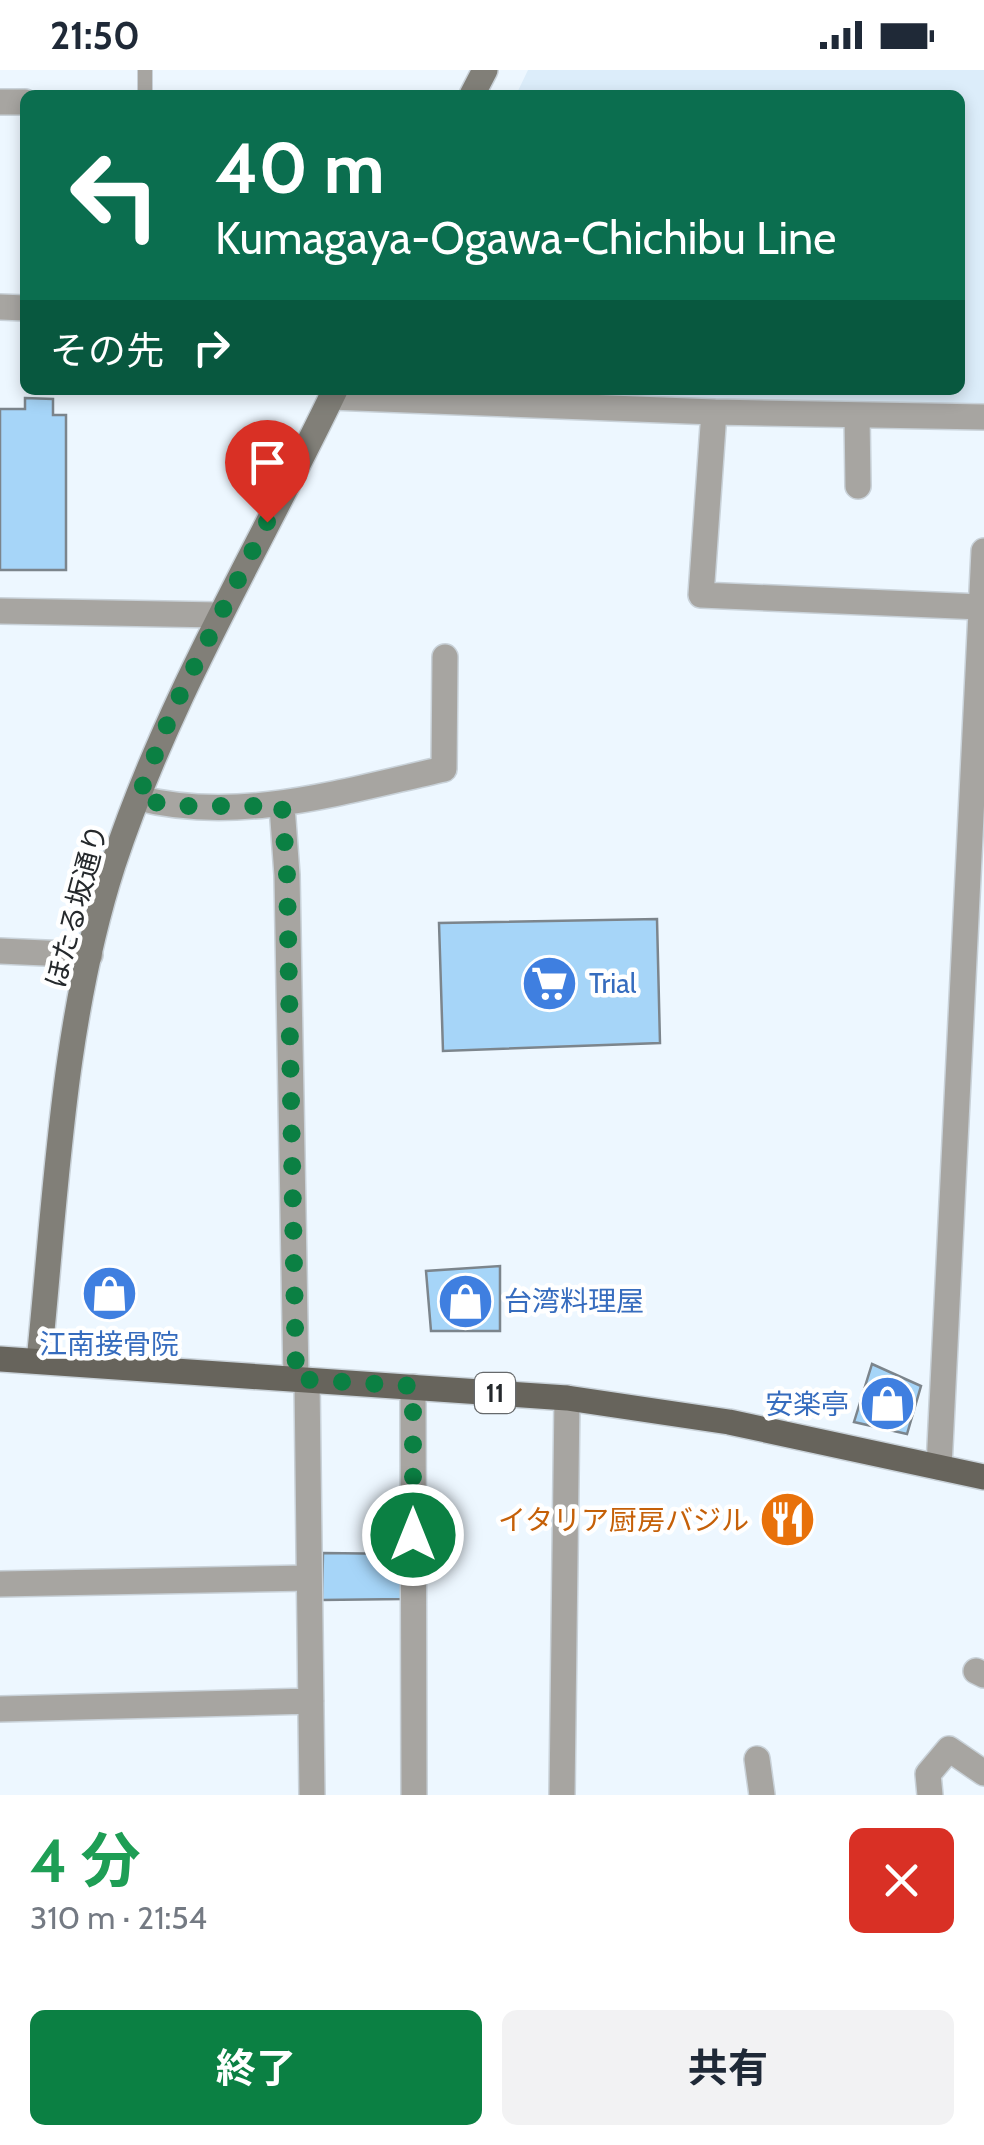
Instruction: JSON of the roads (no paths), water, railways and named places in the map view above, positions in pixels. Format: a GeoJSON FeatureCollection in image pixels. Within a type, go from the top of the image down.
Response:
{"type":"FeatureCollection","features":[{"type":"Feature","properties":{"kind":"main road","name":"11"},"geometry":{"type":"LineString","coordinates":[[0,1359],[567,1398],[729,1422],[984,1477]]}},
{"type":"Feature","properties":{"kind":"street","name":"ほたる坂通り"},"geometry":{"type":"LineString","coordinates":[[39,1360],[72,1055],[112,867],[174,707],[332,395]]}},
{"type":"Feature","properties":{"kind":"street"},"geometry":{"type":"LineString","coordinates":[[354,395],[714,412],[984,417]]}},
{"type":"Feature","properties":{"kind":"street"},"geometry":{"type":"LineString","coordinates":[[714,412],[701,595],[981,607]]}},
{"type":"Feature","properties":{"kind":"street"},"geometry":{"type":"LineString","coordinates":[[856,415],[858,486]]}},
{"type":"Feature","properties":{"kind":"street"},"geometry":{"type":"LineString","coordinates":[[939,1467],[978,769],[984,551]]}},
{"type":"Feature","properties":{"kind":"street"},"geometry":{"type":"LineString","coordinates":[[0,612],[219,615]]}},
{"type":"Feature","properties":{"kind":"street"},"geometry":{"type":"LineString","coordinates":[[138,798],[171,806],[282,806],[444,769],[445,657]]}},
{"type":"Feature","properties":{"kind":"street"},"geometry":{"type":"LineString","coordinates":[[282,806],[309,1578],[312,1795]]}},
{"type":"Feature","properties":{"kind":"street"},"geometry":{"type":"LineString","coordinates":[[0,951],[90,956]]}},
{"type":"Feature","properties":{"kind":"street"},"geometry":{"type":"LineString","coordinates":[[413,1386],[414,1795]]}},
{"type":"Feature","properties":{"kind":"street"},"geometry":{"type":"LineString","coordinates":[[562,1795],[567,1398]]}},
{"type":"Feature","properties":{"kind":"street"},"geometry":{"type":"LineString","coordinates":[[0,1584],[309,1578]]}},
{"type":"Feature","properties":{"kind":"street"},"geometry":{"type":"LineString","coordinates":[[0,1708],[311,1701]]}},
{"type":"Feature","properties":{"kind":"street"},"geometry":{"type":"LineString","coordinates":[[930,1795],[928,1774],[948,1749],[984,1774]]}},
{"type":"Feature","properties":{"kind":"street"},"geometry":{"type":"LineString","coordinates":[[757,1759],[762,1795]]}},
{"type":"Feature","properties":{"kind":"place","name":"Trial"},"geometry":{"type":"Point","coordinates":[550,983]}},
{"type":"Feature","properties":{"kind":"place","name":"江南接骨院"},"geometry":{"type":"Point","coordinates":[109,1293]}},
{"type":"Feature","properties":{"kind":"place","name":"台湾料理屋"},"geometry":{"type":"Point","coordinates":[465,1301]}},
{"type":"Feature","properties":{"kind":"place","name":"安楽亭"},"geometry":{"type":"Point","coordinates":[888,1404]}},
{"type":"Feature","properties":{"kind":"place","name":"イタリア厨房バジル"},"geometry":{"type":"Point","coordinates":[788,1520]}}]}
